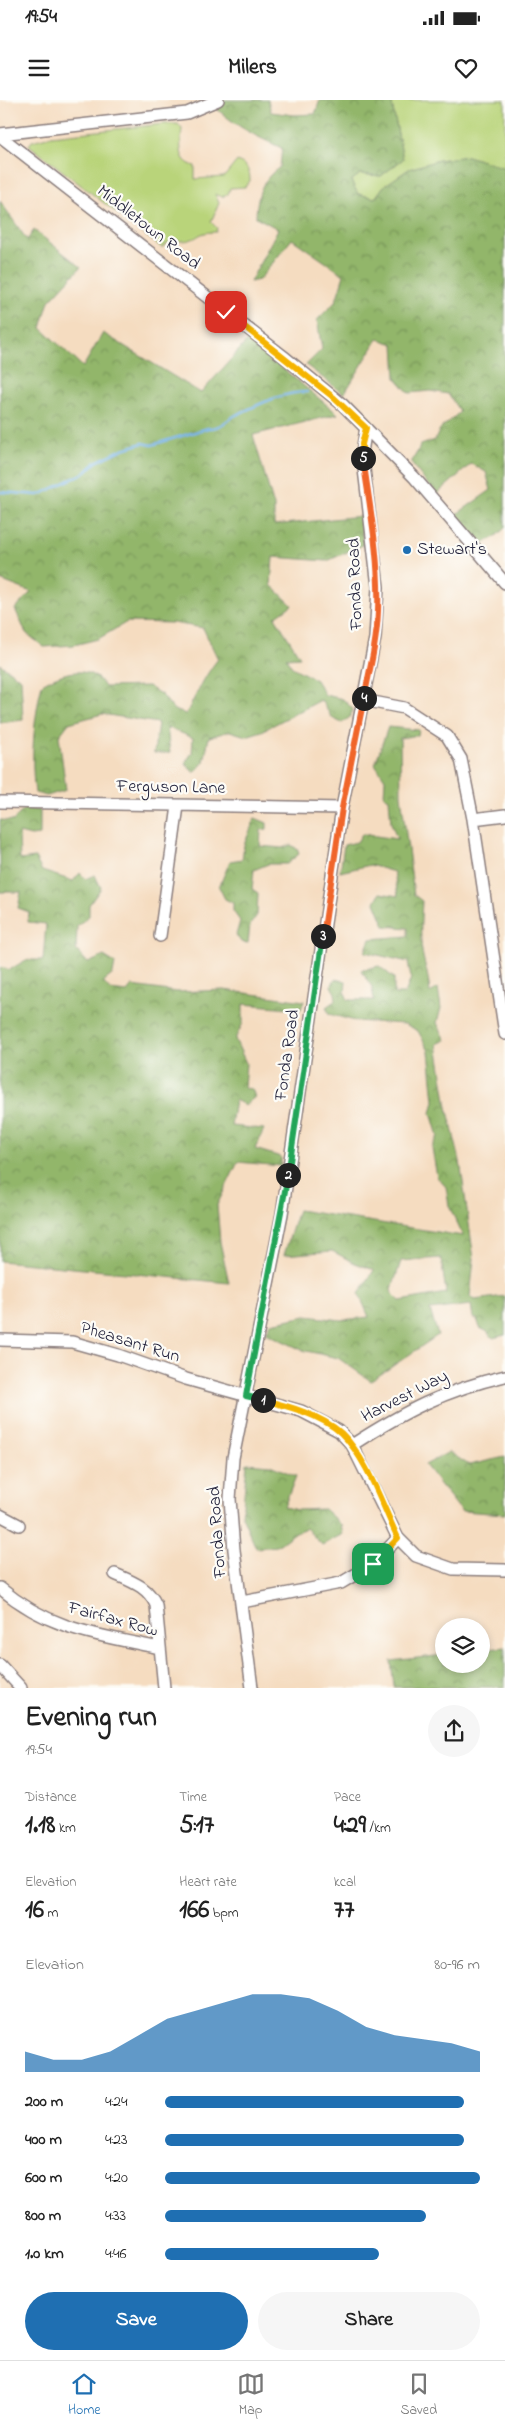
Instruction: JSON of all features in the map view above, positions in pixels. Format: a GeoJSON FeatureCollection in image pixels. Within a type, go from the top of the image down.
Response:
{"type":"FeatureCollection","features":[{"type":"Feature","properties":{"kind":"street"},"geometry":{"type":"LineString","coordinates":[[0,135],[186,113],[218,100]]}},
{"type":"Feature","properties":{"kind":"street","name":"Middletown Road"},"geometry":{"type":"LineString","coordinates":[[0,135],[283,356],[366,428],[420,483],[505,583]]}},
{"type":"Feature","properties":{"kind":"street","name":"Fonda Road"},"geometry":{"type":"LineString","coordinates":[[252,1687],[234,1550],[230,1499],[234,1458],[282,1214],[342,808],[373,652],[378,611],[373,537],[362,452],[366,428]]}},
{"type":"Feature","properties":{"kind":"street"},"geometry":{"type":"LineString","coordinates":[[364,700],[404,708],[447,736],[461,758],[473,819],[505,1034]]}},
{"type":"Feature","properties":{"kind":"street","name":"Ferguson Lane"},"geometry":{"type":"LineString","coordinates":[[0,802],[342,808]]}},
{"type":"Feature","properties":{"kind":"street"},"geometry":{"type":"LineString","coordinates":[[160,936],[178,806]]}},
{"type":"Feature","properties":{"kind":"street"},"geometry":{"type":"LineString","coordinates":[[473,819],[505,814]]}},
{"type":"Feature","properties":{"kind":"street","name":"Pheasant Run"},"geometry":{"type":"LineString","coordinates":[[0,1340],[72,1342],[118,1355],[186,1379],[284,1406],[318,1419],[339,1431],[352,1445]]}},
{"type":"Feature","properties":{"kind":"street","name":"Harvest Way"},"geometry":{"type":"LineString","coordinates":[[352,1445],[385,1424],[443,1394],[473,1383],[505,1376]]}},
{"type":"Feature","properties":{"kind":"street"},"geometry":{"type":"LineString","coordinates":[[352,1445],[398,1538],[416,1556],[438,1566],[464,1571],[505,1570]]}},
{"type":"Feature","properties":{"kind":"street"},"geometry":{"type":"LineString","coordinates":[[0,1515],[19,1525]]}},
{"type":"Feature","properties":{"kind":"street"},"geometry":{"type":"LineString","coordinates":[[242,1602],[340,1583],[373,1564],[398,1538]]}},
{"type":"Feature","properties":{"kind":"street"},"geometry":{"type":"LineString","coordinates":[[115,1574],[144,1588],[151,1595],[156,1605],[160,1648]]}},
{"type":"Feature","properties":{"kind":"street","name":"Fairfax Row"},"geometry":{"type":"LineString","coordinates":[[0,1588],[26,1607],[68,1628],[160,1648],[164,1688]]}},
{"type":"Feature","properties":{"kind":"street"},"geometry":{"type":"LineString","coordinates":[[0,1665],[22,1688]]}},
{"type":"Feature","properties":{"kind":"green space"},"geometry":{"type":"Polygon","coordinates":[[[225,100],[268,100],[271,112],[294,115],[315,114],[320,100],[389,100],[392,104],[403,159],[381,176],[360,174],[351,181],[358,194],[375,198],[384,186],[409,169],[439,160],[467,156],[505,168],[505,528],[495,537],[481,544],[454,516],[491,490],[486,472],[471,464],[436,495],[411,463],[421,445],[435,440],[440,429],[460,412],[448,394],[430,391],[409,393],[396,378],[394,344],[378,339],[344,394],[306,365],[322,349],[317,320],[336,301],[344,275],[292,239],[259,280],[250,282],[278,229],[256,217],[261,189],[268,177],[280,167],[282,148],[248,131],[217,109],[225,100]]]}},
{"type":"Feature","properties":{"kind":"green space"},"geometry":{"type":"Polygon","coordinates":[[[389,100],[505,100],[505,168],[467,156],[439,160],[409,169],[384,186],[375,198],[358,194],[351,181],[360,174],[381,176],[403,159],[392,104],[389,100]]]}},
{"type":"Feature","properties":{"kind":"green space"},"geometry":{"type":"Polygon","coordinates":[[[178,124],[182,129],[182,156],[189,164],[195,166],[195,179],[224,177],[237,161],[247,168],[250,181],[245,187],[230,188],[228,194],[222,197],[215,194],[219,203],[211,222],[217,228],[216,232],[202,234],[185,241],[172,241],[162,248],[29,145],[32,141],[51,136],[178,124]]]}},
{"type":"Feature","properties":{"kind":"green space"},"geometry":{"type":"Polygon","coordinates":[[[0,201],[27,240],[34,230],[81,267],[49,301],[41,328],[83,367],[103,333],[201,393],[248,340],[338,414],[253,435],[274,506],[274,525],[361,516],[363,545],[327,561],[273,557],[271,585],[292,605],[275,617],[300,657],[286,658],[292,667],[316,680],[325,695],[343,699],[353,709],[350,717],[342,723],[332,718],[321,700],[262,731],[246,736],[230,731],[209,737],[204,762],[194,773],[185,763],[192,753],[193,738],[167,727],[170,753],[154,753],[158,723],[102,714],[69,723],[59,736],[66,790],[47,796],[35,793],[33,766],[34,738],[42,684],[67,673],[84,672],[99,679],[105,687],[148,686],[162,695],[174,710],[186,714],[205,678],[218,659],[203,628],[173,623],[127,622],[98,639],[74,645],[44,647],[26,633],[15,609],[31,592],[0,580],[0,201]]]}},
{"type":"Feature","properties":{"kind":"green space"},"geometry":{"type":"Polygon","coordinates":[[[0,664],[21,679],[23,720],[0,723],[0,664]]]}},
{"type":"Feature","properties":{"kind":"green space"},"geometry":{"type":"Polygon","coordinates":[[[388,727],[419,730],[418,735],[400,738],[401,795],[414,895],[422,901],[422,954],[430,993],[438,988],[441,1008],[437,1023],[446,1040],[437,1044],[447,1107],[460,1161],[474,1259],[470,1297],[474,1300],[505,1296],[505,1335],[493,1338],[488,1332],[480,1328],[477,1319],[473,1318],[471,1305],[430,1310],[438,1335],[371,1381],[338,1358],[302,1350],[266,1333],[271,1323],[306,1316],[342,1320],[369,1317],[359,1294],[374,1270],[332,1251],[284,1255],[298,1210],[463,1236],[449,1206],[446,1187],[437,1177],[432,1148],[438,1136],[431,1113],[434,1101],[429,1051],[418,1031],[405,1024],[355,1021],[329,1014],[326,1007],[336,1000],[331,986],[335,979],[346,981],[345,993],[348,1000],[374,1000],[372,987],[361,970],[379,966],[394,978],[394,994],[405,994],[411,978],[408,962],[365,952],[370,939],[408,936],[408,928],[385,926],[375,902],[380,893],[398,896],[394,872],[370,865],[340,872],[344,845],[357,842],[362,834],[397,839],[391,823],[389,799],[384,796],[385,779],[375,764],[388,727]],[[441,1258],[401,1261],[391,1292],[400,1301],[446,1293],[441,1258]]]}},
{"type":"Feature","properties":{"kind":"green space"},"geometry":{"type":"Polygon","coordinates":[[[24,809],[40,810],[40,835],[31,836],[19,833],[20,860],[35,858],[42,871],[73,881],[80,873],[85,879],[95,875],[101,888],[89,905],[89,916],[77,926],[76,950],[88,963],[104,956],[115,963],[113,974],[103,982],[110,990],[127,992],[132,986],[177,992],[224,990],[304,1001],[301,1009],[243,1004],[243,1023],[235,1039],[246,1063],[244,1088],[252,1089],[255,1097],[245,1105],[235,1100],[231,1126],[264,1129],[255,1149],[281,1157],[281,1166],[238,1162],[217,1205],[220,1242],[229,1283],[0,1261],[0,967],[9,970],[26,960],[43,960],[46,924],[28,922],[29,912],[18,908],[21,892],[0,892],[0,820],[13,821],[24,809]]]}},
{"type":"Feature","properties":{"kind":"green space"},"geometry":{"type":"Polygon","coordinates":[[[255,818],[267,823],[267,829],[261,830],[260,846],[282,848],[291,845],[297,849],[299,854],[287,864],[268,864],[254,870],[252,889],[258,893],[257,915],[250,925],[248,943],[241,942],[236,935],[240,921],[233,911],[233,903],[225,899],[219,887],[230,861],[242,859],[244,845],[255,818]]]}},
{"type":"Feature","properties":{"kind":"green space"},"geometry":{"type":"Polygon","coordinates":[[[449,1452],[469,1465],[505,1457],[505,1514],[461,1511],[425,1465],[449,1452]]]}},
{"type":"Feature","properties":{"kind":"green space"},"geometry":{"type":"Polygon","coordinates":[[[247,1463],[270,1465],[296,1476],[284,1507],[297,1510],[324,1509],[341,1525],[343,1534],[322,1545],[306,1528],[296,1532],[277,1546],[256,1548],[242,1516],[247,1463]]]}},
{"type":"Feature","properties":{"kind":"green space"},"geometry":{"type":"Polygon","coordinates":[[[505,1647],[505,1687],[394,1687],[391,1661],[435,1656],[435,1673],[490,1673],[490,1649],[505,1647]]]}},
{"type":"Feature","properties":{"kind":"waterway"},"geometry":{"type":"LineString","coordinates":[[0,492],[39,495],[86,472],[96,462],[123,449],[143,443],[152,445],[216,427],[236,415],[270,400],[288,394],[307,392]]}},
{"type":"Feature","properties":{"kind":"place","name":"Stewart's"},"geometry":{"type":"Point","coordinates":[407,550]}},
{"type":"Feature","properties":{"kind":"route"},"geometry":{"type":"LineString","coordinates":[[226,312],[333,397],[366,428],[362,452],[378,587],[375,638],[342,808],[282,1214],[246,1396],[301,1411],[339,1431],[352,1445],[359,1455],[398,1538],[373,1564]]}}]}
